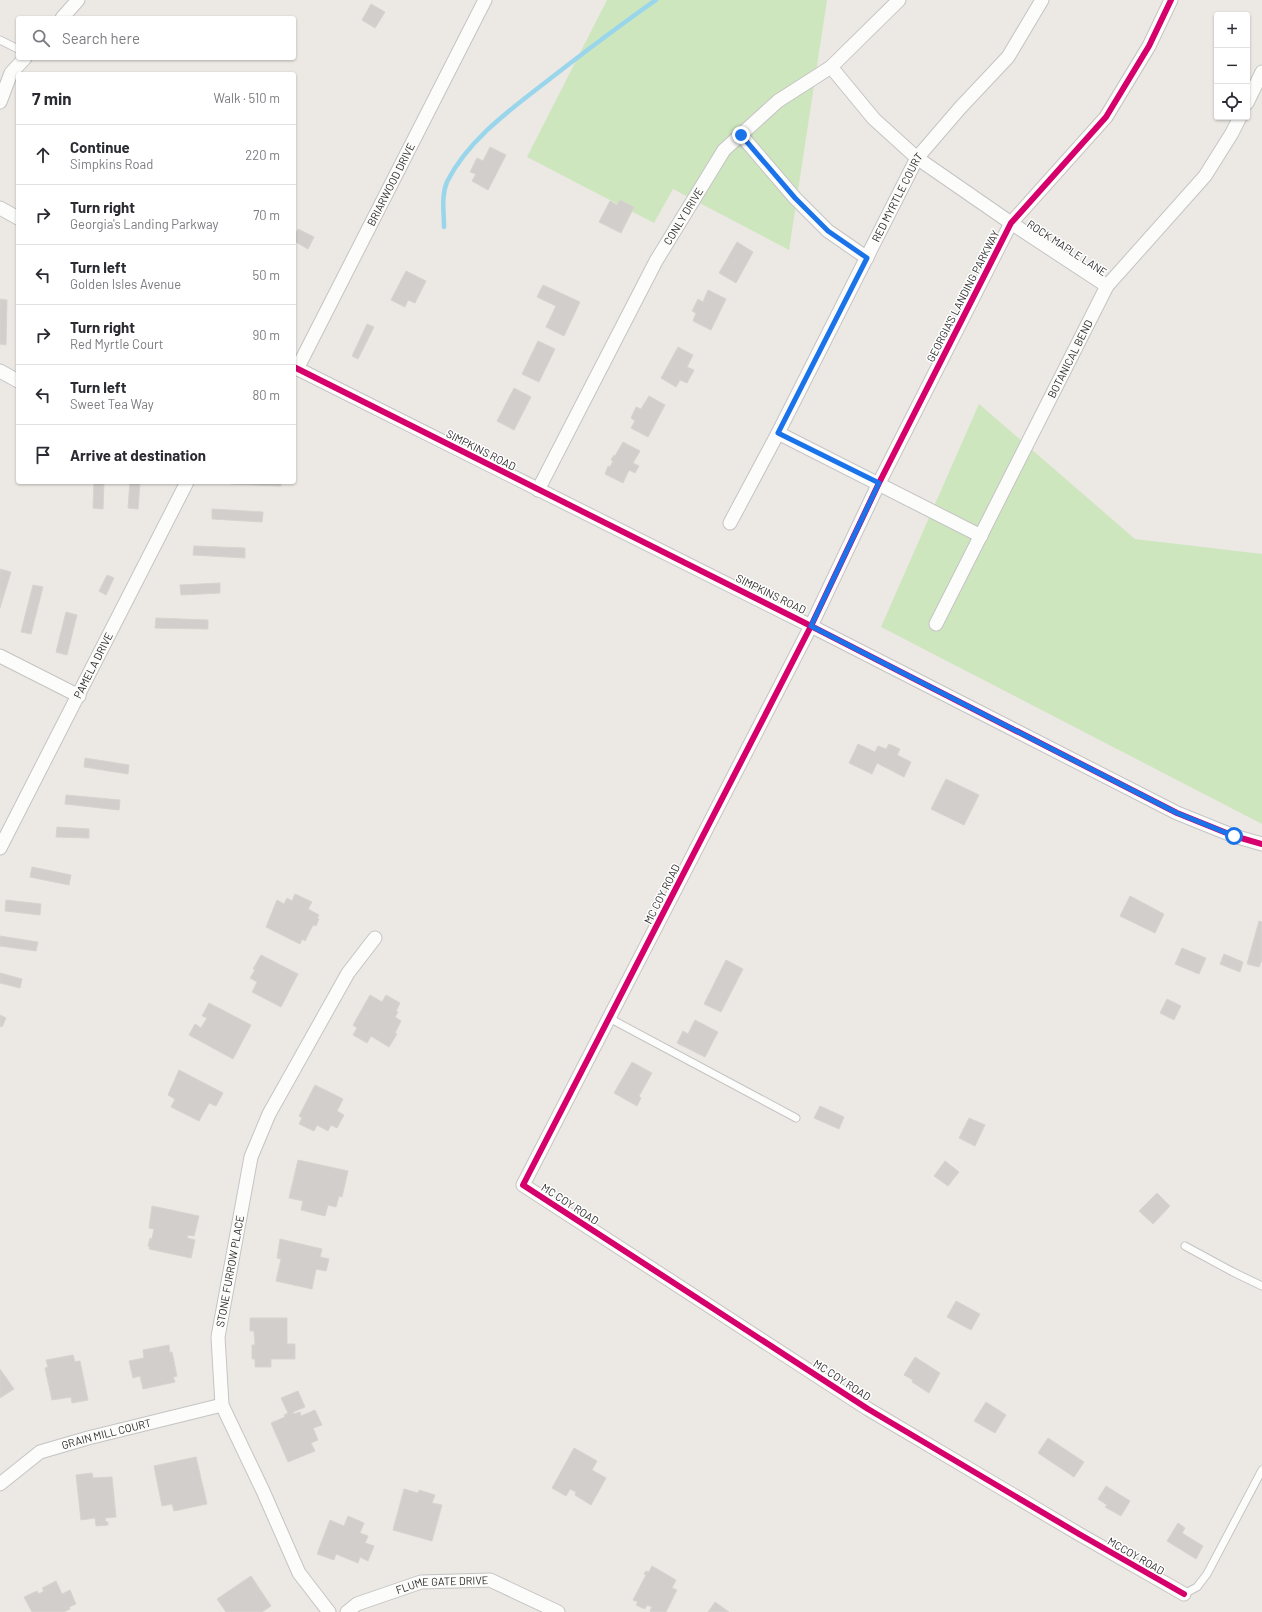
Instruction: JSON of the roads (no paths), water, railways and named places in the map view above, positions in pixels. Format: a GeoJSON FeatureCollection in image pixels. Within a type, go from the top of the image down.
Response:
{"type":"FeatureCollection","features":[{"type":"Feature","properties":{"kind":"street"},"geometry":{"type":"LineString","coordinates":[[64,16],[78,0]]}},
{"type":"Feature","properties":{"kind":"street","name":"BRIARWOOD DRIVE"},"geometry":{"type":"LineString","coordinates":[[296,368],[485,0]]}},
{"type":"Feature","properties":{"kind":"street","name":"CONLY DRIVE"},"geometry":{"type":"LineString","coordinates":[[538,490],[656,261],[724,150],[778,101],[831,67],[899,0]]}},
{"type":"Feature","properties":{"kind":"street","name":"RED MYRTLE COURT"},"geometry":{"type":"LineString","coordinates":[[730,523],[778,433],[917,158],[960,108],[1008,57],[1042,0]]}},
{"type":"Feature","properties":{"kind":"street","name":"GEORGIA'S LANDING PARKWAY"},"geometry":{"type":"LineString","coordinates":[[811,626],[879,483],[1011,223],[1106,117],[1148,46],[1171,0]]}},
{"type":"Feature","properties":{"kind":"street"},"geometry":{"type":"LineString","coordinates":[[0,102],[11,73],[23,60]]}},
{"type":"Feature","properties":{"kind":"street","name":"ROCK MAPLE LANE"},"geometry":{"type":"LineString","coordinates":[[831,67],[874,120],[917,158],[1011,223],[1107,286]]}},
{"type":"Feature","properties":{"kind":"street"},"geometry":{"type":"LineString","coordinates":[[1250,97],[1262,72]]}},
{"type":"Feature","properties":{"kind":"street","name":"BOTANICAL BEND"},"geometry":{"type":"LineString","coordinates":[[936,624],[1107,286],[1205,176],[1238,120]]}},
{"type":"Feature","properties":{"kind":"street"},"geometry":{"type":"LineString","coordinates":[[741,135],[795,198],[828,231],[867,258]]}},
{"type":"Feature","properties":{"kind":"street"},"geometry":{"type":"LineString","coordinates":[[0,208],[16,217]]}},
{"type":"Feature","properties":{"kind":"street","name":"SIMPKINS ROAD"},"geometry":{"type":"LineString","coordinates":[[296,368],[811,626],[1177,813],[1234,836],[1262,844]]}},
{"type":"Feature","properties":{"kind":"street"},"geometry":{"type":"LineString","coordinates":[[0,371],[16,380]]}},
{"type":"Feature","properties":{"kind":"street"},"geometry":{"type":"LineString","coordinates":[[778,433],[981,536]]}},
{"type":"Feature","properties":{"kind":"street","name":"PAMELA DRIVE"},"geometry":{"type":"LineString","coordinates":[[0,848],[187,484]]}},
{"type":"Feature","properties":{"kind":"street","name":"MC COY ROAD"},"geometry":{"type":"LineString","coordinates":[[811,626],[523,1185],[868,1409],[1079,1534]]}},
{"type":"Feature","properties":{"kind":"street"},"geometry":{"type":"LineString","coordinates":[[0,656],[78,696]]}},
{"type":"Feature","properties":{"kind":"street","name":"STONE FURROW PLACE"},"geometry":{"type":"LineString","coordinates":[[329,1612],[299,1573],[263,1491],[222,1405],[218,1337],[251,1158],[269,1114],[348,973],[375,938]]}},
{"type":"Feature","properties":{"kind":"street","name":"GRAIN MILL COURT"},"geometry":{"type":"LineString","coordinates":[[0,1484],[40,1452],[88,1438],[222,1405]]}},
{"type":"Feature","properties":{"kind":"street","name":"MCCOY ROAD"},"geometry":{"type":"LineString","coordinates":[[1079,1534],[1184,1594]]}},
{"type":"Feature","properties":{"kind":"street","name":"FLUME GATE DRIVE"},"geometry":{"type":"LineString","coordinates":[[347,1612],[357,1604],[422,1582],[490,1580],[558,1612]]}},
{"type":"Feature","properties":{"kind":"lane"},"geometry":{"type":"LineString","coordinates":[[0,40],[16,48]]}},
{"type":"Feature","properties":{"kind":"lane"},"geometry":{"type":"LineString","coordinates":[[11,73],[17,60]]}},
{"type":"Feature","properties":{"kind":"lane"},"geometry":{"type":"LineString","coordinates":[[609,1018],[796,1118]]}},
{"type":"Feature","properties":{"kind":"lane"},"geometry":{"type":"LineString","coordinates":[[1185,1246],[1262,1286]]}},
{"type":"Feature","properties":{"kind":"lane","name":"MCCOY ROAD"},"geometry":{"type":"LineString","coordinates":[[1184,1594],[1197,1587],[1207,1574],[1262,1470]]}},
{"type":"Feature","properties":{"kind":"waterway"},"geometry":{"type":"LineString","coordinates":[[444,227],[443,198],[445,187],[456,166],[480,137],[522,100],[603,38],[656,0]]}}]}
